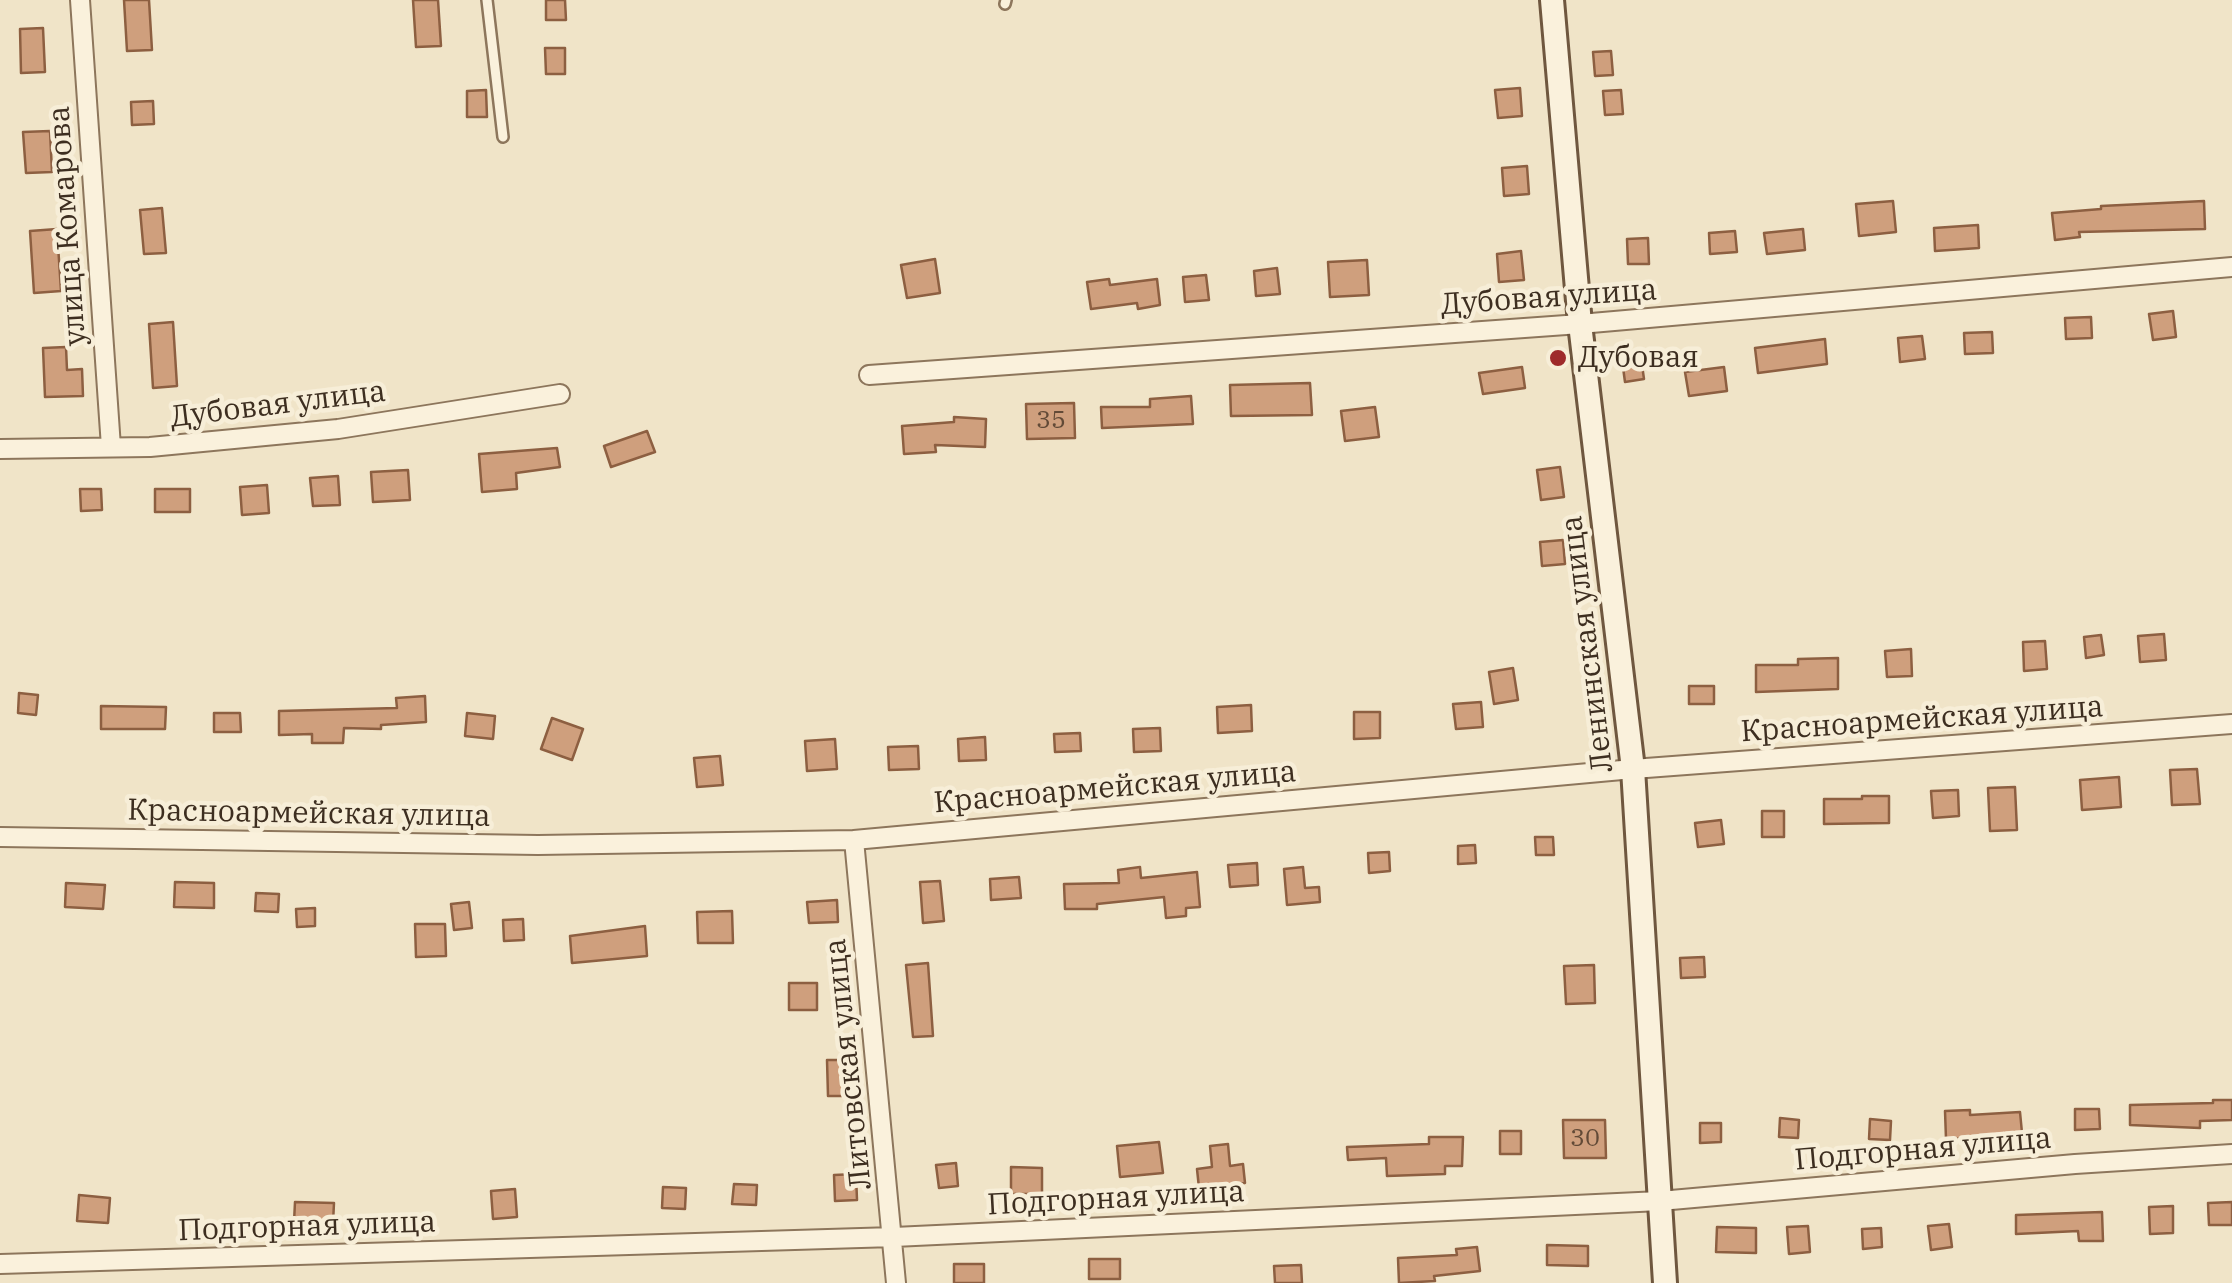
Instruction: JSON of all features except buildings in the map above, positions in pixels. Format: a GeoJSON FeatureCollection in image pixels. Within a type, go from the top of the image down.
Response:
{"type":"FeatureCollection","features":[{"type":"Feature","properties":{"kind":"main road","name":"Ленинская улица"},"geometry":{"type":"LineString","coordinates":[[1552,0],[1580,324],[1633,769],[1666,1283]]}},
{"type":"Feature","properties":{"kind":"street","name":"улица Комарова"},"geometry":{"type":"LineString","coordinates":[[80,0],[111,447]]}},
{"type":"Feature","properties":{"kind":"street","name":"Дубовая улица"},"geometry":{"type":"LineString","coordinates":[[870,376],[1580,324],[2232,268]]}},
{"type":"Feature","properties":{"kind":"street","name":"Дубовая улица"},"geometry":{"type":"LineString","coordinates":[[0,449],[150,447],[338,429],[560,394]]}},
{"type":"Feature","properties":{"kind":"street","name":"Красноармейская улица"},"geometry":{"type":"LineString","coordinates":[[0,837],[538,845],[854,840],[1633,769],[2232,724]]}},
{"type":"Feature","properties":{"kind":"street","name":"Литовская улица"},"geometry":{"type":"LineString","coordinates":[[854,840],[896,1283]]}},
{"type":"Feature","properties":{"kind":"street","name":"Подгорная улица"},"geometry":{"type":"LineString","coordinates":[[0,1264],[894,1237],[1660,1200],[2232,1154]]}},
{"type":"Feature","properties":{"kind":"lane"},"geometry":{"type":"LineString","coordinates":[[487,0],[504,136]]}},
{"type":"Feature","properties":{"kind":"place","name":"Дубовая"},"geometry":{"type":"Point","coordinates":[1558,358]}}]}
